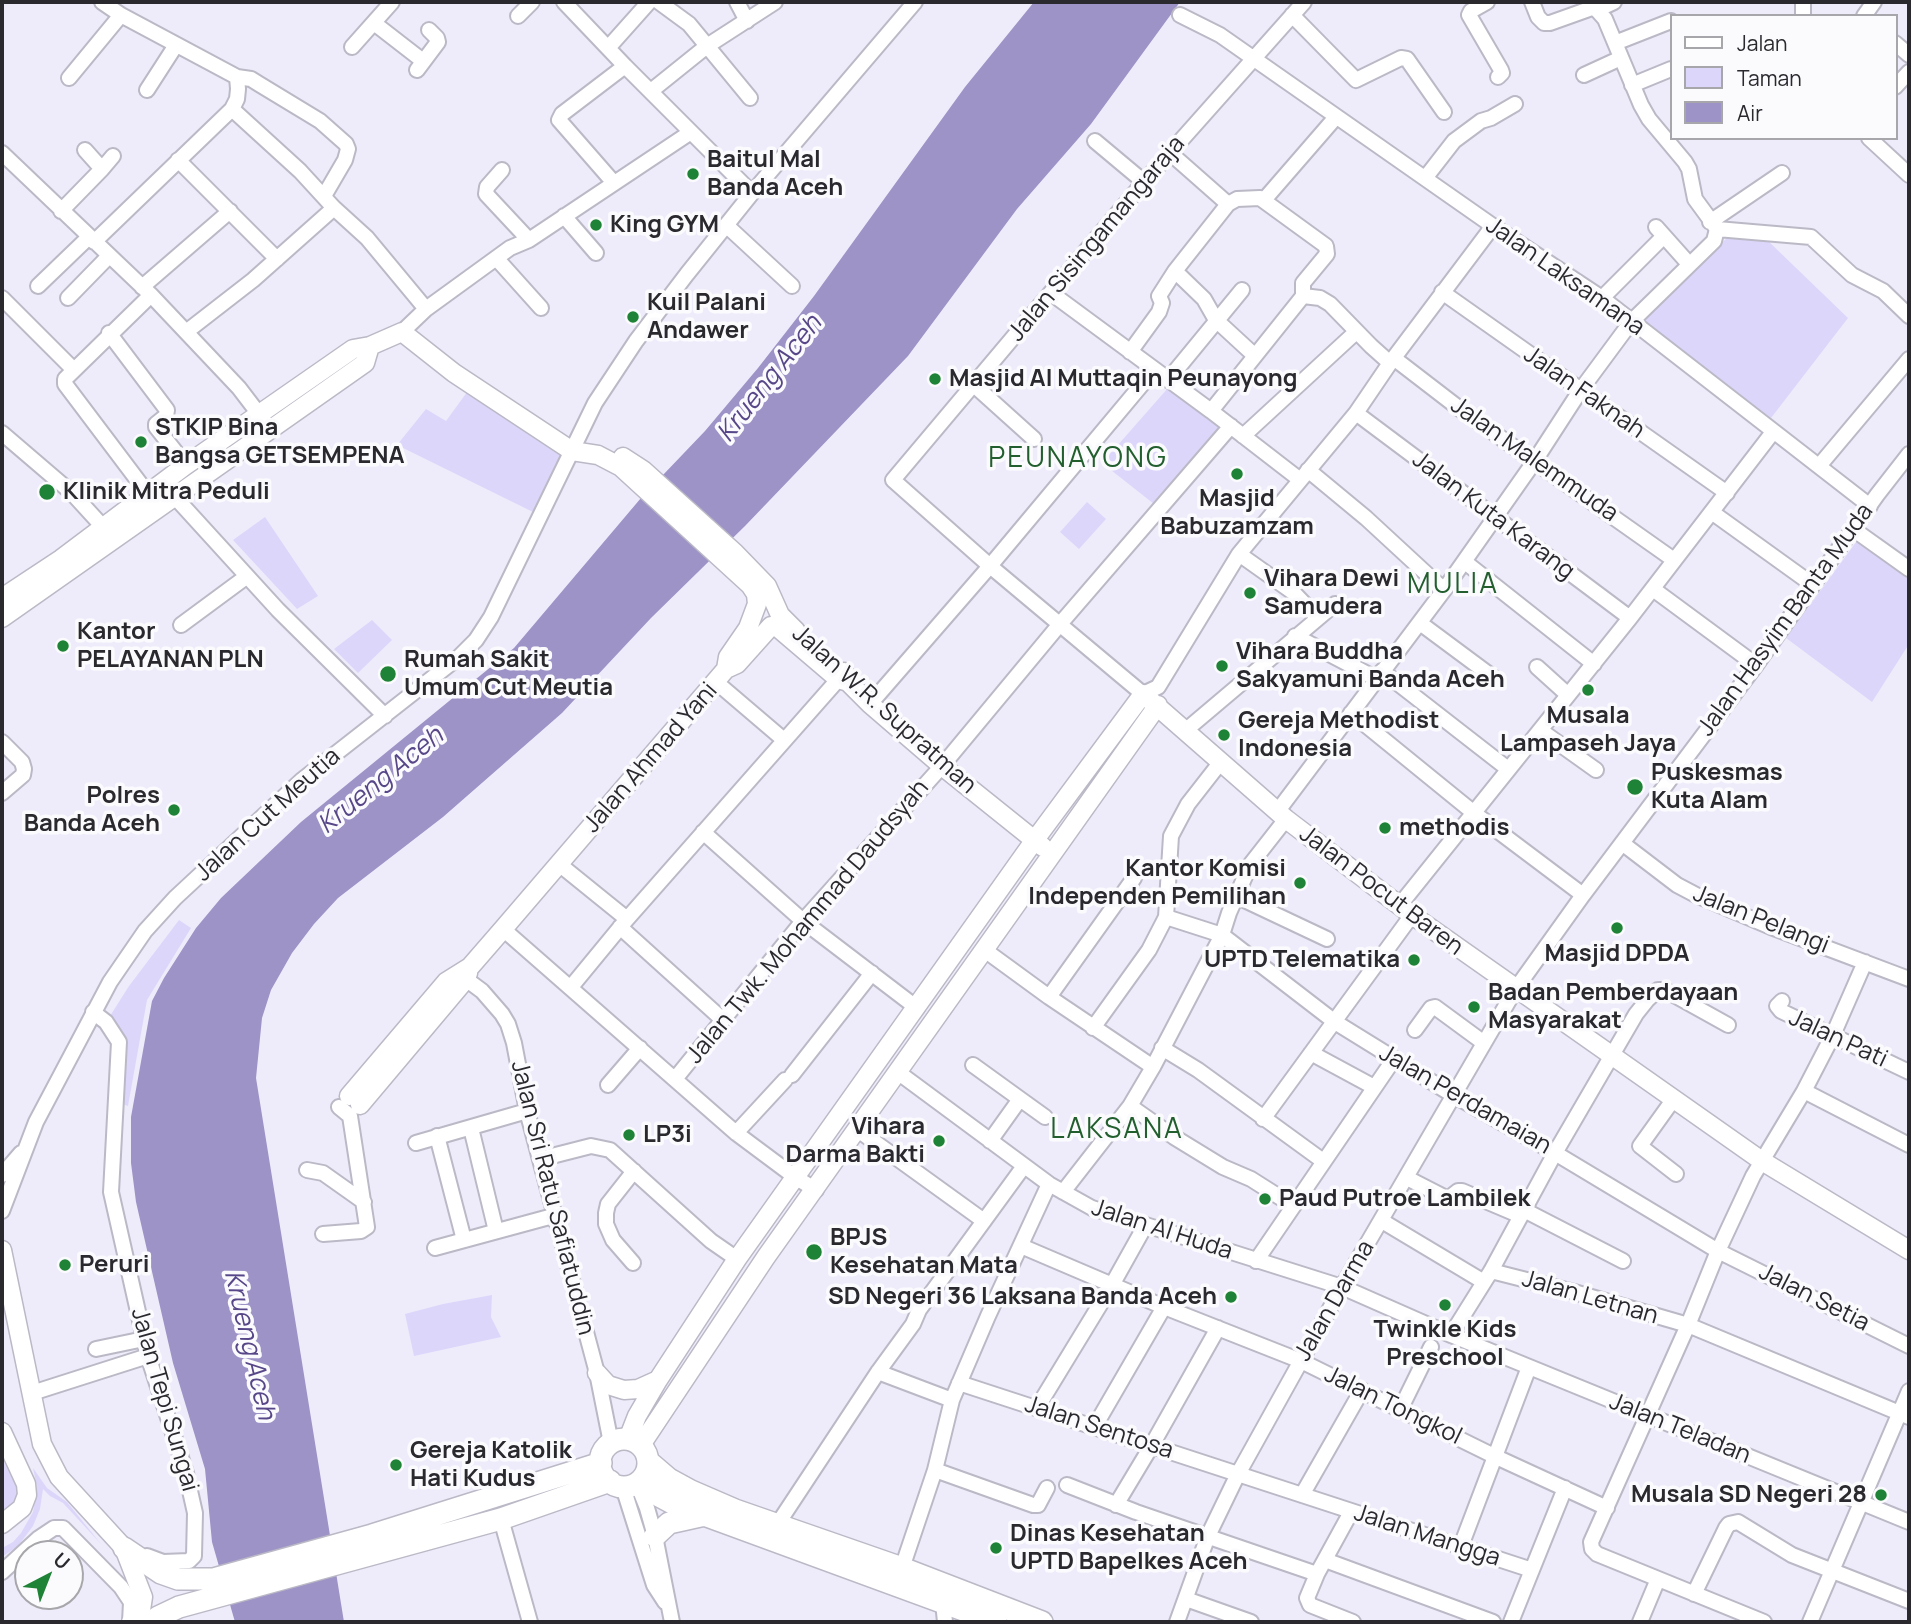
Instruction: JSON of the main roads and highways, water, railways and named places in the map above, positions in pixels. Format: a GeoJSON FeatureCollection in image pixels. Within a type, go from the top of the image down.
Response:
{"type":"FeatureCollection","features":[{"type":"Feature","properties":{"kind":"highway"},"geometry":{"type":"LineString","coordinates":[[627,1465],[659,1496],[944,1612],[996,1622]]}},
{"type":"Feature","properties":{"kind":"highway"},"geometry":{"type":"LineString","coordinates":[[370,1544],[501,1518],[627,1465]]}},
{"type":"Feature","properties":{"kind":"highway"},"geometry":{"type":"LineString","coordinates":[[151,1622],[158,1616],[181,1615],[216,1587],[370,1544],[627,1465],[669,1479],[691,1491],[777,1525],[902,1568],[1042,1622]]}},
{"type":"Feature","properties":{"kind":"highway"},"geometry":{"type":"LineString","coordinates":[[655,1536],[669,1523],[707,1515]]}},
{"type":"Feature","properties":{"kind":"highway"},"geometry":{"type":"LineString","coordinates":[[123,1547],[161,1573],[216,1587]]}},
{"type":"Feature","properties":{"kind":"main road","name":"Jalan W.R. Supratman"},"geometry":{"type":"LineString","coordinates":[[370,346],[402,332],[454,373],[569,446],[598,454],[639,474]]}},
{"type":"Feature","properties":{"kind":"main road"},"geometry":{"type":"LineString","coordinates":[[2,598],[66,564],[174,496],[271,430],[365,363],[370,346],[353,349],[187,465],[104,528],[66,564],[2,618]]}},
{"type":"Feature","properties":{"kind":"main road","name":"Jalan W.R. Supratman"},"geometry":{"type":"LineString","coordinates":[[569,446],[601,445],[639,474],[731,558],[767,586],[780,615],[870,704],[1054,856]]}},
{"type":"Feature","properties":{"kind":"main road"},"geometry":{"type":"LineString","coordinates":[[721,675],[728,657],[748,628],[757,604],[753,589],[731,558]]}},
{"type":"Feature","properties":{"kind":"main road","name":"Jalan Ahmad Yani"},"geometry":{"type":"LineString","coordinates":[[349,1102],[378,1071],[446,982],[464,973],[721,675],[737,664],[773,626],[844,678]]}},
{"type":"Feature","properties":{"kind":"main road","name":"Jalan Pocut Baren"},"geometry":{"type":"LineString","coordinates":[[1034,841],[1150,690],[1158,705],[1281,815],[1406,910],[1515,990],[1762,1161],[1909,1250]]}},
{"type":"Feature","properties":{"kind":"main road"},"geometry":{"type":"LineString","coordinates":[[627,1465],[750,1280],[1054,856],[1158,705]]}},
{"type":"Feature","properties":{"kind":"main road"},"geometry":{"type":"LineString","coordinates":[[627,1465],[638,1416],[658,1380],[737,1259],[1034,841]]}},
{"type":"Feature","properties":{"kind":"main road"},"geometry":{"type":"LineString","coordinates":[[2,1250],[42,1444],[59,1478],[123,1547],[144,1597],[141,1610],[131,1622]]}},
{"type":"Feature","properties":{"kind":"main road"},"geometry":{"type":"LineString","coordinates":[[597,1373],[608,1385],[624,1390],[638,1389],[658,1380]]}},
{"type":"Feature","properties":{"kind":"main road"},"geometry":{"type":"LineString","coordinates":[[2,1433],[26,1484],[27,1495],[22,1508],[2,1524]]}},
{"type":"Feature","properties":{"kind":"main road"},"geometry":{"type":"LineString","coordinates":[[15,1459],[42,1444]]}},
{"type":"Feature","properties":{"kind":"water","name":"Krueng Aceh"},"geometry":{"type":"Polygon","coordinates":[[[1034,2],[1180,2],[1091,124],[1017,209],[908,356],[745,526],[651,618],[562,713],[443,817],[338,898],[292,953],[271,990],[262,1018],[256,1078],[344,1622],[235,1622],[212,1542],[205,1469],[173,1363],[136,1202],[131,1163],[131,1117],[152,1001],[196,928],[221,898],[301,822],[514,648],[641,498],[705,431],[758,368],[814,296],[965,87],[1034,2]]]}},
{"type":"Feature","properties":{"kind":"place","name":"Baitul Mal Banda Aceh"},"geometry":{"type":"Point","coordinates":[693,174]}},
{"type":"Feature","properties":{"kind":"place","name":"King GYM"},"geometry":{"type":"Point","coordinates":[596,225]}},
{"type":"Feature","properties":{"kind":"place","name":"Kuil Palani Andawer"},"geometry":{"type":"Point","coordinates":[633,317]}},
{"type":"Feature","properties":{"kind":"place","name":"Masjid Al Muttaqin Peunayong"},"geometry":{"type":"Point","coordinates":[935,379]}},
{"type":"Feature","properties":{"kind":"place","name":"STKIP Bina Bangsa GETSEMPENA"},"geometry":{"type":"Point","coordinates":[141,442]}},
{"type":"Feature","properties":{"kind":"place","name":"Masjid Babuzamzam"},"geometry":{"type":"Point","coordinates":[1237,474]}},
{"type":"Feature","properties":{"kind":"place","name":"Klinik Mitra Peduli"},"geometry":{"type":"Point","coordinates":[47,492]}},
{"type":"Feature","properties":{"kind":"place","name":"Vihara Dewi Samudera"},"geometry":{"type":"Point","coordinates":[1250,593]}},
{"type":"Feature","properties":{"kind":"place","name":"Kantor PELAYANAN PLN"},"geometry":{"type":"Point","coordinates":[63,646]}},
{"type":"Feature","properties":{"kind":"place","name":"Vihara Buddha Sakyamuni Banda Aceh"},"geometry":{"type":"Point","coordinates":[1222,666]}},
{"type":"Feature","properties":{"kind":"place","name":"Rumah Sakit Umum Cut Meutia"},"geometry":{"type":"Point","coordinates":[388,674]}},
{"type":"Feature","properties":{"kind":"place","name":"Musala Lampaseh Jaya"},"geometry":{"type":"Point","coordinates":[1588,690]}},
{"type":"Feature","properties":{"kind":"place","name":"Gereja Methodist Indonesia"},"geometry":{"type":"Point","coordinates":[1224,735]}},
{"type":"Feature","properties":{"kind":"place","name":"Puskesmas Kuta Alam"},"geometry":{"type":"Point","coordinates":[1635,787]}},
{"type":"Feature","properties":{"kind":"place","name":"Polres Banda Aceh"},"geometry":{"type":"Point","coordinates":[174,810]}},
{"type":"Feature","properties":{"kind":"place","name":"methodis"},"geometry":{"type":"Point","coordinates":[1385,828]}},
{"type":"Feature","properties":{"kind":"place","name":"Kantor Komisi Independen Pemilihan"},"geometry":{"type":"Point","coordinates":[1300,883]}},
{"type":"Feature","properties":{"kind":"place","name":"Masjid DPDA"},"geometry":{"type":"Point","coordinates":[1617,928]}},
{"type":"Feature","properties":{"kind":"place","name":"UPTD Telematika"},"geometry":{"type":"Point","coordinates":[1414,960]}},
{"type":"Feature","properties":{"kind":"place","name":"Badan Pemberdayaan Masyarakat"},"geometry":{"type":"Point","coordinates":[1474,1007]}},
{"type":"Feature","properties":{"kind":"place","name":"LP3i"},"geometry":{"type":"Point","coordinates":[629,1135]}},
{"type":"Feature","properties":{"kind":"place","name":"Vihara Darma Bakti"},"geometry":{"type":"Point","coordinates":[939,1141]}},
{"type":"Feature","properties":{"kind":"place","name":"Paud Putroe Lambilek"},"geometry":{"type":"Point","coordinates":[1265,1199]}},
{"type":"Feature","properties":{"kind":"place","name":"BPJS Kesehatan Mata"},"geometry":{"type":"Point","coordinates":[814,1252]}},
{"type":"Feature","properties":{"kind":"place","name":"Peruri"},"geometry":{"type":"Point","coordinates":[65,1265]}},
{"type":"Feature","properties":{"kind":"place","name":"SD Negeri 36 Laksana Banda Aceh"},"geometry":{"type":"Point","coordinates":[1231,1297]}},
{"type":"Feature","properties":{"kind":"place","name":"Twinkle Kids Preschool"},"geometry":{"type":"Point","coordinates":[1445,1305]}},
{"type":"Feature","properties":{"kind":"place","name":"Gereja Katolik Hati Kudus"},"geometry":{"type":"Point","coordinates":[396,1465]}},
{"type":"Feature","properties":{"kind":"place","name":"Musala SD Negeri 28"},"geometry":{"type":"Point","coordinates":[1881,1495]}},
{"type":"Feature","properties":{"kind":"place","name":"Dinas Kesehatan UPTD Bapelkes Aceh"},"geometry":{"type":"Point","coordinates":[996,1548]}},
{"type":"Feature","properties":{"kind":"district","name":"PEUNAYONG"},"geometry":{"type":"Point","coordinates":[1078,459]}},
{"type":"Feature","properties":{"kind":"district","name":"MULIA"},"geometry":{"type":"Point","coordinates":[1453,585]}},
{"type":"Feature","properties":{"kind":"district","name":"LAKSANA"},"geometry":{"type":"Point","coordinates":[1117,1130]}}]}
